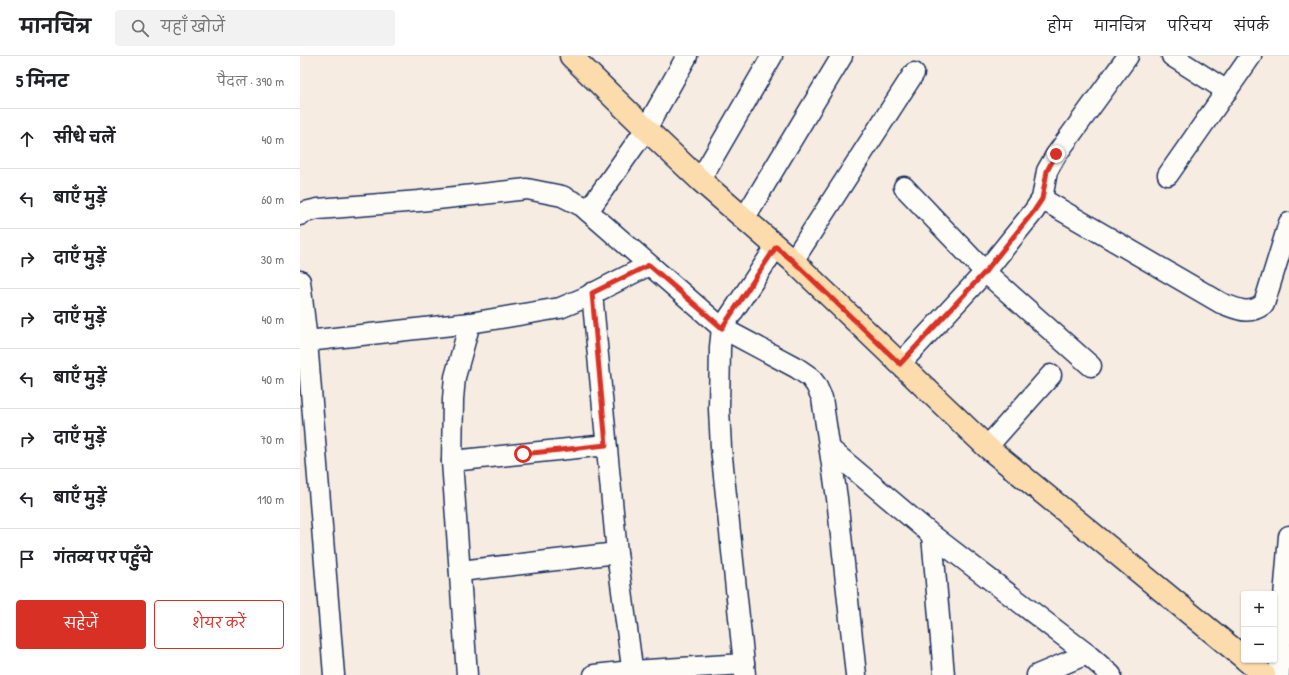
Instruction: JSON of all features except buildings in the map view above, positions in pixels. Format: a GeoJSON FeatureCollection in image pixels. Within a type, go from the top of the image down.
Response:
{"type":"FeatureCollection","features":[{"type":"Feature","properties":{"kind":"main road"},"geometry":{"type":"LineString","coordinates":[[571,56],[646,130],[700,180],[793,261],[987,447],[1241,656]]}},
{"type":"Feature","properties":{"kind":"main road"},"geometry":{"type":"LineString","coordinates":[[1250,663],[1264,675]]}},
{"type":"Feature","properties":{"kind":"street"},"geometry":{"type":"LineString","coordinates":[[588,211],[646,130],[687,56]]}},
{"type":"Feature","properties":{"kind":"street"},"geometry":{"type":"LineString","coordinates":[[700,180],[772,56]]}},
{"type":"Feature","properties":{"kind":"street"},"geometry":{"type":"LineString","coordinates":[[744,219],[842,56]]}},
{"type":"Feature","properties":{"kind":"street"},"geometry":{"type":"LineString","coordinates":[[900,364],[985,272],[1034,211],[1042,199],[1047,171],[1056,154],[1128,56]]}},
{"type":"Feature","properties":{"kind":"street"},"geometry":{"type":"LineString","coordinates":[[1172,56],[1227,91]]}},
{"type":"Feature","properties":{"kind":"street"},"geometry":{"type":"LineString","coordinates":[[1168,175],[1252,56]]}},
{"type":"Feature","properties":{"kind":"street"},"geometry":{"type":"LineString","coordinates":[[793,261],[914,73]]}},
{"type":"Feature","properties":{"kind":"street"},"geometry":{"type":"LineString","coordinates":[[904,187],[985,272],[1091,366]]}},
{"type":"Feature","properties":{"kind":"street"},"geometry":{"type":"LineString","coordinates":[[300,215],[305,212],[318,209],[419,201],[527,189],[562,196],[582,206],[722,328],[797,368],[810,377],[816,385],[822,398],[838,498],[856,675]]}},
{"type":"Feature","properties":{"kind":"street"},"geometry":{"type":"LineString","coordinates":[[1042,199],[1221,303],[1237,309],[1248,311],[1257,309],[1264,304],[1289,224]]}},
{"type":"Feature","properties":{"kind":"street"},"geometry":{"type":"LineString","coordinates":[[594,675],[745,669],[721,448],[719,409],[720,347],[722,328],[776,247]]}},
{"type":"Feature","properties":{"kind":"street"},"geometry":{"type":"LineString","coordinates":[[307,341],[470,323],[560,308],[649,265]]}},
{"type":"Feature","properties":{"kind":"street"},"geometry":{"type":"LineString","coordinates":[[300,281],[307,341],[334,675]]}},
{"type":"Feature","properties":{"kind":"street"},"geometry":{"type":"LineString","coordinates":[[592,293],[617,553],[632,673]]}},
{"type":"Feature","properties":{"kind":"street"},"geometry":{"type":"LineString","coordinates":[[467,675],[452,461],[453,399],[456,377],[470,323]]}},
{"type":"Feature","properties":{"kind":"street"},"geometry":{"type":"LineString","coordinates":[[987,447],[1051,375]]}},
{"type":"Feature","properties":{"kind":"street"},"geometry":{"type":"LineString","coordinates":[[452,461],[606,445]]}},
{"type":"Feature","properties":{"kind":"street"},"geometry":{"type":"LineString","coordinates":[[830,449],[932,535],[1087,654],[1111,675]]}},
{"type":"Feature","properties":{"kind":"street"},"geometry":{"type":"LineString","coordinates":[[932,535],[944,675]]}},
{"type":"Feature","properties":{"kind":"street"},"geometry":{"type":"LineString","coordinates":[[1279,675],[1289,536]]}},
{"type":"Feature","properties":{"kind":"street"},"geometry":{"type":"LineString","coordinates":[[460,571],[617,553]]}},
{"type":"Feature","properties":{"kind":"street"},"geometry":{"type":"LineString","coordinates":[[1037,675],[1087,654]]}},
{"type":"Feature","properties":{"kind":"route"},"geometry":{"type":"LineString","coordinates":[[523,454],[606,445],[592,293],[649,265],[722,328],[776,247],[793,261],[900,364],[985,272],[1034,211],[1042,199],[1047,171],[1056,154]]}}]}
